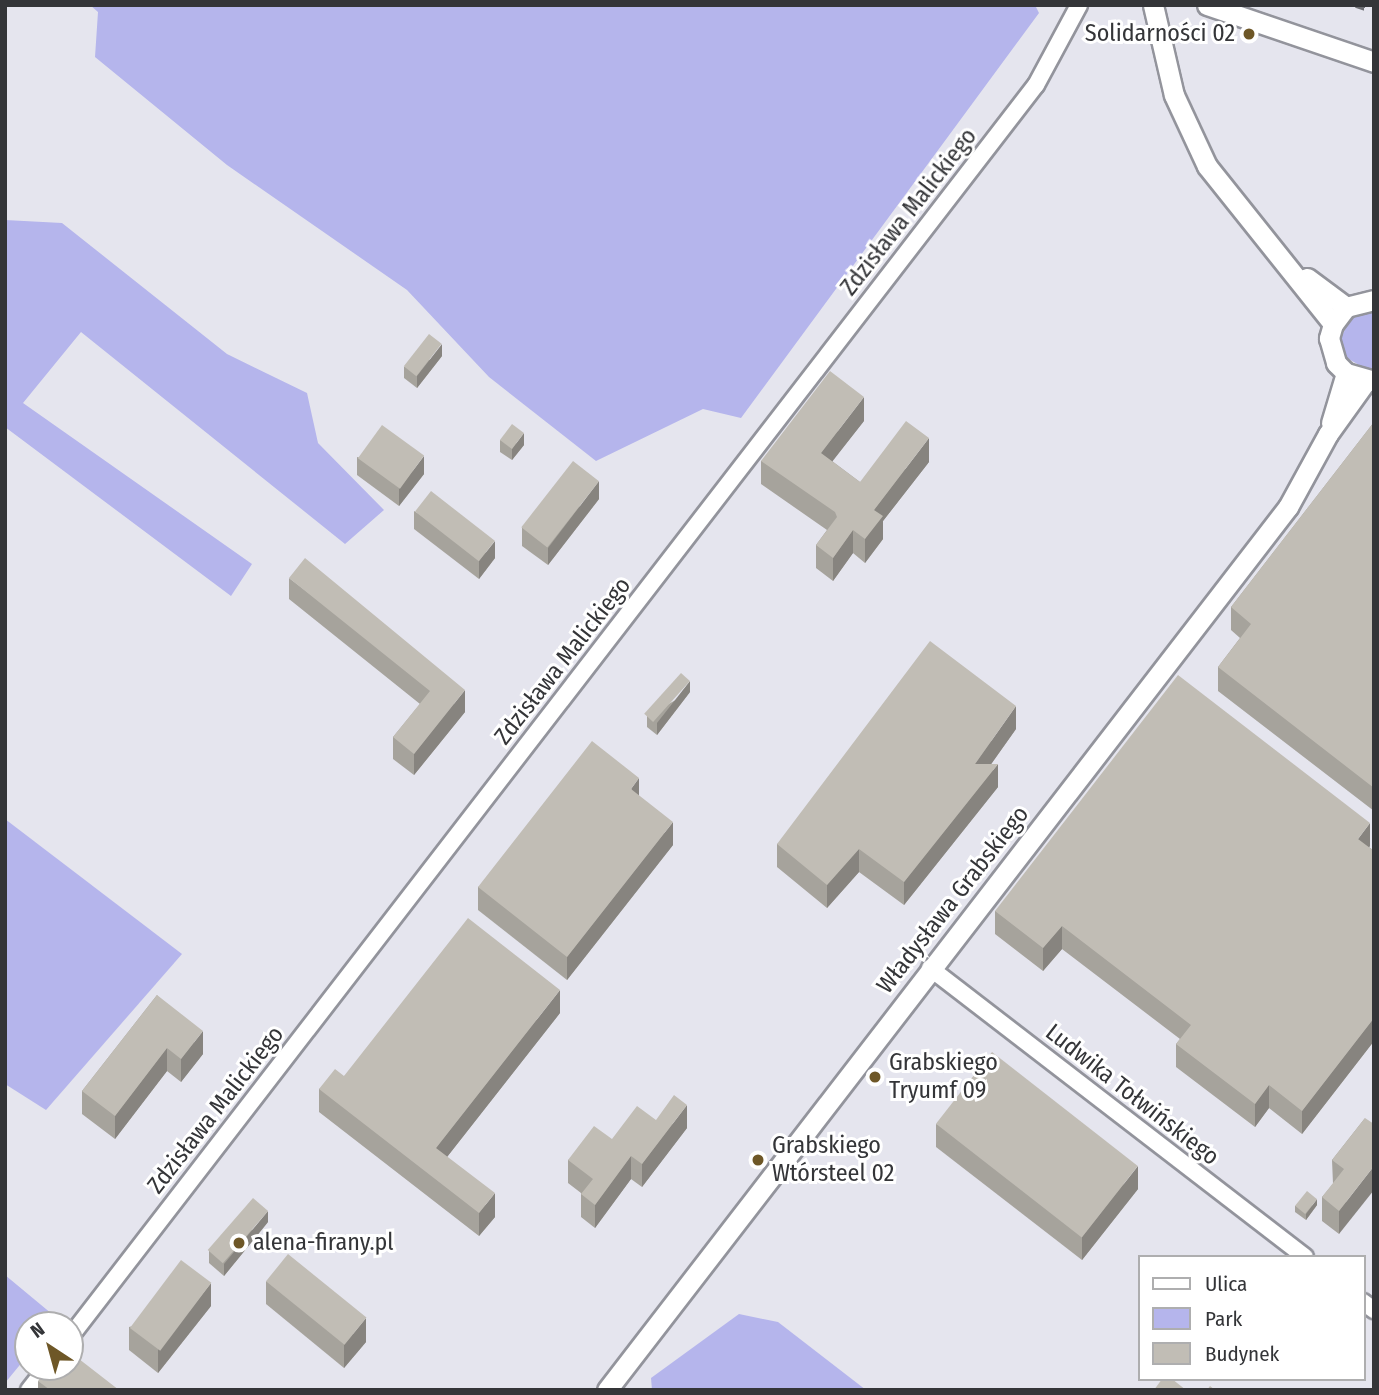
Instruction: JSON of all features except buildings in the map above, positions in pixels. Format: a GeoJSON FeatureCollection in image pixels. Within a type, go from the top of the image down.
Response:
{"type":"FeatureCollection","features":[{"type":"Feature","properties":{"kind":"street","name":"Zdzisława Malickiego"},"geometry":{"type":"LineString","coordinates":[[84,1319],[1036,85],[1079,5]]}},
{"type":"Feature","properties":{"kind":"street"},"geometry":{"type":"LineString","coordinates":[[1153,5],[1163,59],[1188,128],[1228,197],[1283,260],[1333,324]]}},
{"type":"Feature","properties":{"kind":"street"},"geometry":{"type":"LineString","coordinates":[[1206,5],[1374,62]]}},
{"type":"Feature","properties":{"kind":"street"},"geometry":{"type":"LineString","coordinates":[[1283,260],[1346,307]]}},
{"type":"Feature","properties":{"kind":"street"},"geometry":{"type":"LineString","coordinates":[[1370,381],[1346,373],[1331,351],[1333,324],[1346,307],[1374,300]]}},
{"type":"Feature","properties":{"kind":"street","name":"Władysława Grabskiego"},"geometry":{"type":"LineString","coordinates":[[1328,434],[1346,373]]}},
{"type":"Feature","properties":{"kind":"street","name":"Władysława Grabskiego"},"geometry":{"type":"LineString","coordinates":[[607,1390],[1288,507],[1328,434],[1370,381]]}},
{"type":"Feature","properties":{"kind":"street","name":"Ludwika Tołwińskiego"},"geometry":{"type":"LineString","coordinates":[[930,968],[1302,1255]]}},
{"type":"Feature","properties":{"kind":"green space"},"geometry":{"type":"Polygon","coordinates":[[[90,5],[1035,5],[1039,13],[741,418],[703,409],[596,461],[489,377],[407,290],[227,165],[95,57],[98,12],[90,5]]]}},
{"type":"Feature","properties":{"kind":"green space"},"geometry":{"type":"Polygon","coordinates":[[[5,220],[62,223],[227,354],[307,393],[318,443],[384,510],[345,544],[81,332],[23,403],[252,564],[231,596],[5,427],[5,220]]]}},
{"type":"Feature","properties":{"kind":"green space"},"geometry":{"type":"Polygon","coordinates":[[[1374,311],[1374,369],[1366,369],[1347,358],[1341,338],[1350,319],[1374,311]]]}},
{"type":"Feature","properties":{"kind":"green space"},"geometry":{"type":"Polygon","coordinates":[[[5,819],[182,954],[46,1110],[5,1084],[5,819]]]}},
{"type":"Feature","properties":{"kind":"green space"},"geometry":{"type":"Polygon","coordinates":[[[5,1275],[48,1311],[14,1311],[14,1372],[5,1383],[5,1275]]]}},
{"type":"Feature","properties":{"kind":"green space"},"geometry":{"type":"Polygon","coordinates":[[[739,1314],[778,1322],[866,1390],[652,1390],[651,1378],[739,1314]]]}},
{"type":"Feature","properties":{"kind":"railway"},"geometry":{"type":"LineString","coordinates":[[1356,5],[1374,11]]}},
{"type":"Feature","properties":{"kind":"place","name":"Solidarności 02"},"geometry":{"type":"Point","coordinates":[1249,34]}},
{"type":"Feature","properties":{"kind":"place","name":"Grabskiego Tryumf 09"},"geometry":{"type":"Point","coordinates":[875,1077]}},
{"type":"Feature","properties":{"kind":"place","name":"Grabskiego Wtórsteel 02"},"geometry":{"type":"Point","coordinates":[758,1160]}},
{"type":"Feature","properties":{"kind":"place","name":"alena-firany.pl"},"geometry":{"type":"Point","coordinates":[239,1243]}}]}
